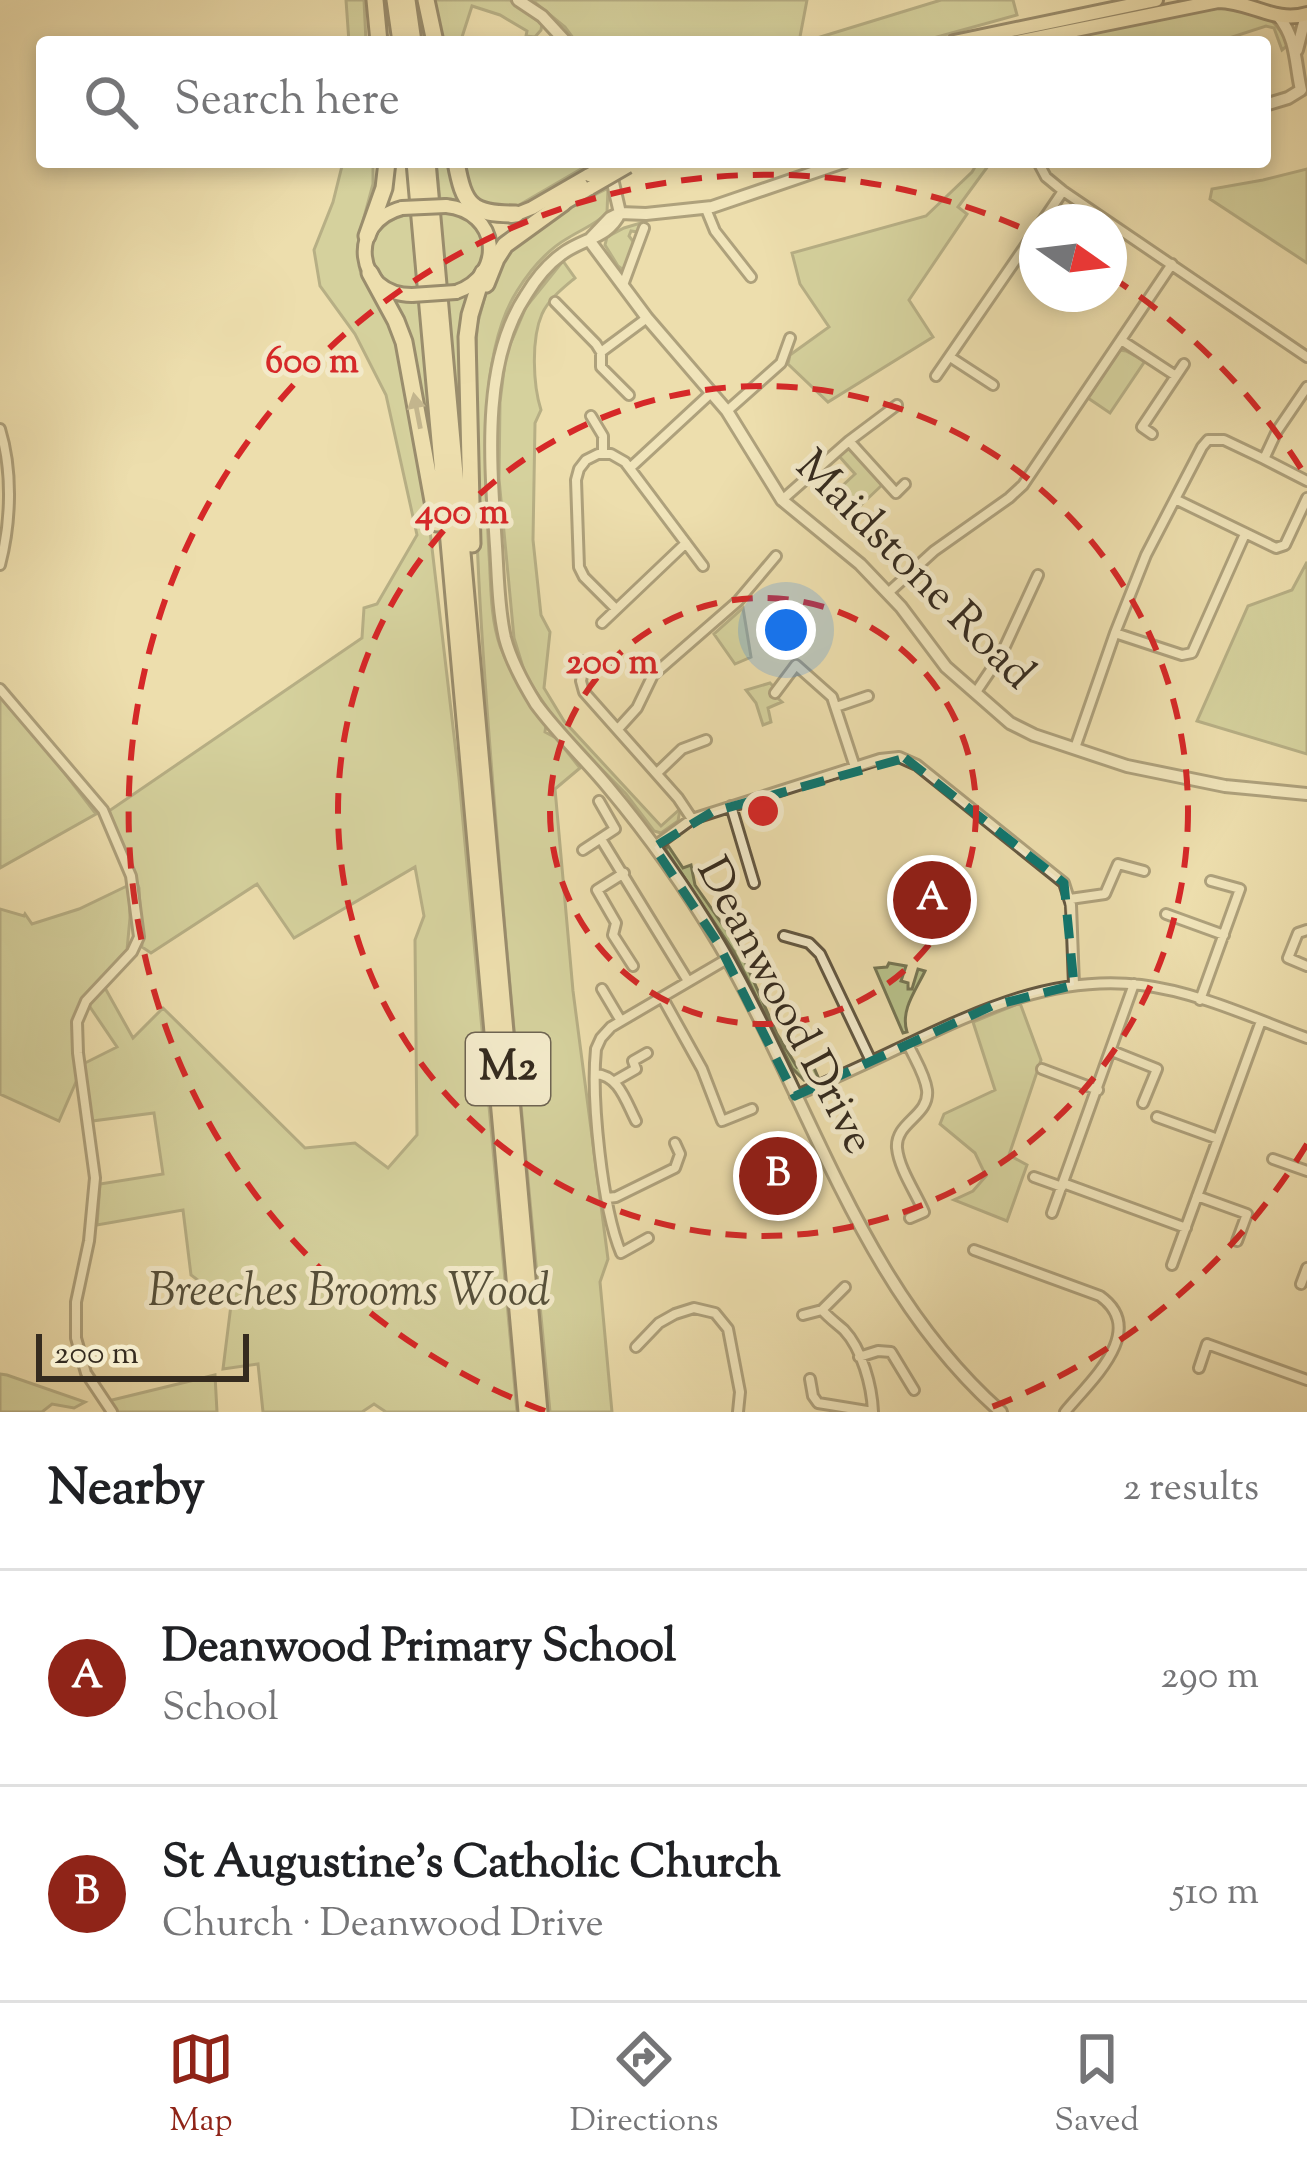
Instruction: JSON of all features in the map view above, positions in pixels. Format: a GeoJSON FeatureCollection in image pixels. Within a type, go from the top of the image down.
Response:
{"type":"FeatureCollection","features":[{"type":"Feature","properties":{"kind":"highway"},"geometry":{"type":"LineString","coordinates":[[376,0],[379,36]]}},
{"type":"Feature","properties":{"kind":"highway"},"geometry":{"type":"LineString","coordinates":[[395,0],[400,36]]}},
{"type":"Feature","properties":{"kind":"highway"},"geometry":{"type":"LineString","coordinates":[[407,0],[412,36]]}},
{"type":"Feature","properties":{"kind":"highway"},"geometry":{"type":"LineString","coordinates":[[426,0],[434,36]]}},
{"type":"Feature","properties":{"kind":"highway"},"geometry":{"type":"LineString","coordinates":[[367,236],[386,168]]}},
{"type":"Feature","properties":{"kind":"highway","name":"M2"},"geometry":{"type":"LineString","coordinates":[[416,168],[527,1412]]}},
{"type":"Feature","properties":{"kind":"highway","name":"M2"},"geometry":{"type":"LineString","coordinates":[[428,168],[539,1412]]}},
{"type":"Feature","properties":{"kind":"highway"},"geometry":{"type":"LineString","coordinates":[[458,168],[457,189],[472,213]]}},
{"type":"Feature","properties":{"kind":"highway"},"geometry":{"type":"LineString","coordinates":[[458,168],[464,196],[472,206],[490,214],[516,214]]}},
{"type":"Feature","properties":{"kind":"highway","name":"M2"},"geometry":{"type":"LineString","coordinates":[[467,368],[475,316],[500,252],[563,203]]}},
{"type":"Feature","properties":{"kind":"highway","name":"M2"},"geometry":{"type":"LineString","coordinates":[[470,637],[475,597],[468,326],[486,266]]}},
{"type":"Feature","properties":{"kind":"highway","name":"M2"},"geometry":{"type":"LineString","coordinates":[[370,273],[404,342],[446,588],[454,608]]}},
{"type":"Feature","properties":{"kind":"main road"},"geometry":{"type":"LineString","coordinates":[[983,36],[1156,0]]}},
{"type":"Feature","properties":{"kind":"main road"},"geometry":{"type":"LineString","coordinates":[[1046,36],[1218,1],[1261,5],[1279,17],[1307,15]]}},
{"type":"Feature","properties":{"kind":"main road"},"geometry":{"type":"LineString","coordinates":[[603,168],[589,181],[563,203],[504,239],[469,287],[412,296],[387,291],[370,273],[364,253],[367,236],[381,217],[402,208],[446,206],[498,219],[516,214],[589,181],[622,168]]}},
{"type":"Feature","properties":{"kind":"main road"},"geometry":{"type":"LineString","coordinates":[[472,213],[488,236],[486,266]]}},
{"type":"Feature","properties":{"kind":"street"},"geometry":{"type":"LineString","coordinates":[[518,0],[560,36]]}},
{"type":"Feature","properties":{"kind":"street"},"geometry":{"type":"LineString","coordinates":[[1296,53],[1307,15]]}},
{"type":"Feature","properties":{"kind":"street"},"geometry":{"type":"LineString","coordinates":[[1271,103],[1304,90],[1288,28],[1279,17]]}},
{"type":"Feature","properties":{"kind":"street"},"geometry":{"type":"LineString","coordinates":[[611,168],[620,213],[706,209],[826,168]]}},
{"type":"Feature","properties":{"kind":"street"},"geometry":{"type":"LineString","coordinates":[[1041,168],[1063,191],[1307,357]]}},
{"type":"Feature","properties":{"kind":"street"},"geometry":{"type":"LineString","coordinates":[[1054,204],[1063,191]]}},
{"type":"Feature","properties":{"kind":"street"},"geometry":{"type":"LineString","coordinates":[[706,209],[715,231],[751,277]]}},
{"type":"Feature","properties":{"kind":"street","name":"Deanwood Drive"},"geometry":{"type":"LineString","coordinates":[[620,213],[601,236],[561,254],[540,276],[518,307],[502,350],[490,466],[505,638],[536,704],[613,793],[727,959],[846,1199],[899,1290],[943,1353],[1000,1412]]}},
{"type":"Feature","properties":{"kind":"street"},"geometry":{"type":"LineString","coordinates":[[623,285],[639,234]]}},
{"type":"Feature","properties":{"kind":"street","name":"Maidstone Road"},"geometry":{"type":"LineString","coordinates":[[590,241],[647,319],[727,411],[782,500],[845,550],[888,593],[946,667],[1015,726],[1075,750],[1166,775],[1307,794]]}},
{"type":"Feature","properties":{"kind":"street"},"geometry":{"type":"LineString","coordinates":[[936,376],[1019,256]]}},
{"type":"Feature","properties":{"kind":"street"},"geometry":{"type":"LineString","coordinates":[[888,593],[934,551],[1017,492],[1172,264]]}},
{"type":"Feature","properties":{"kind":"street"},"geometry":{"type":"LineString","coordinates":[[555,302],[601,352]]}},
{"type":"Feature","properties":{"kind":"street"},"geometry":{"type":"LineString","coordinates":[[629,395],[602,370],[601,352],[647,319]]}},
{"type":"Feature","properties":{"kind":"street"},"geometry":{"type":"LineString","coordinates":[[727,411],[781,363],[790,338]]}},
{"type":"Feature","properties":{"kind":"street"},"geometry":{"type":"LineString","coordinates":[[1121,340],[1176,376]]}},
{"type":"Feature","properties":{"kind":"street"},"geometry":{"type":"LineString","coordinates":[[950,357],[993,385]]}},
{"type":"Feature","properties":{"kind":"street"},"geometry":{"type":"LineString","coordinates":[[1152,434],[1142,427],[1184,364]]}},
{"type":"Feature","properties":{"kind":"street"},"geometry":{"type":"LineString","coordinates":[[1264,460],[1307,387]]}},
{"type":"Feature","properties":{"kind":"street"},"geometry":{"type":"LineString","coordinates":[[630,468],[711,392]]}},
{"type":"Feature","properties":{"kind":"street"},"geometry":{"type":"LineString","coordinates":[[782,500],[897,405]]}},
{"type":"Feature","properties":{"kind":"street"},"geometry":{"type":"LineString","coordinates":[[591,416],[603,436],[603,453]]}},
{"type":"Feature","properties":{"kind":"street"},"geometry":{"type":"LineString","coordinates":[[0,429],[8,467],[0,565]]}},
{"type":"Feature","properties":{"kind":"street"},"geometry":{"type":"LineString","coordinates":[[1075,750],[1146,555],[1208,440],[1224,440],[1307,481]]}},
{"type":"Feature","properties":{"kind":"street"},"geometry":{"type":"LineString","coordinates":[[849,441],[896,493],[905,484]]}},
{"type":"Feature","properties":{"kind":"street"},"geometry":{"type":"LineString","coordinates":[[616,609],[584,578],[578,562],[577,475],[586,460],[603,453],[621,458],[703,566]]}},
{"type":"Feature","properties":{"kind":"street"},"geometry":{"type":"LineString","coordinates":[[1175,500],[1270,546],[1285,545],[1307,498]]}},
{"type":"Feature","properties":{"kind":"street"},"geometry":{"type":"LineString","coordinates":[[1115,633],[1182,655],[1192,653],[1245,534]]}},
{"type":"Feature","properties":{"kind":"street"},"geometry":{"type":"LineString","coordinates":[[602,623],[686,543]]}},
{"type":"Feature","properties":{"kind":"street"},"geometry":{"type":"LineString","coordinates":[[618,729],[641,703],[656,671],[738,601],[776,556]]}},
{"type":"Feature","properties":{"kind":"street"},"geometry":{"type":"LineString","coordinates":[[975,693],[1001,655],[1038,575]]}},
{"type":"Feature","properties":{"kind":"street"},"geometry":{"type":"LineString","coordinates":[[585,661],[582,688],[692,819]]}},
{"type":"Feature","properties":{"kind":"street"},"geometry":{"type":"LineString","coordinates":[[775,693],[796,665],[828,692],[855,766]]}},
{"type":"Feature","properties":{"kind":"street"},"geometry":{"type":"LineString","coordinates":[[0,688],[103,810],[131,876],[140,937],[133,952],[86,1001],[77,1022],[95,1178],[89,1241],[76,1302],[76,1338],[86,1373],[112,1412]]}},
{"type":"Feature","properties":{"kind":"street"},"geometry":{"type":"LineString","coordinates":[[836,706],[868,696]]}},
{"type":"Feature","properties":{"kind":"street"},"geometry":{"type":"LineString","coordinates":[[657,772],[682,749],[706,740]]}},
{"type":"Feature","properties":{"kind":"street"},"geometry":{"type":"LineString","coordinates":[[653,847],[692,819],[888,757],[911,761],[1067,887],[1074,985]]}},
{"type":"Feature","properties":{"kind":"street"},"geometry":{"type":"LineString","coordinates":[[583,850],[616,829],[598,801]]}},
{"type":"Feature","properties":{"kind":"street"},"geometry":{"type":"LineString","coordinates":[[731,806],[754,883]]}},
{"type":"Feature","properties":{"kind":"street"},"geometry":{"type":"LineString","coordinates":[[601,839],[688,981]]}},
{"type":"Feature","properties":{"kind":"street"},"geometry":{"type":"LineString","coordinates":[[1070,898],[1105,894],[1118,864],[1144,871]]}},
{"type":"Feature","properties":{"kind":"street"},"geometry":{"type":"LineString","coordinates":[[624,873],[597,890],[616,923],[613,935],[633,966]]}},
{"type":"Feature","properties":{"kind":"street"},"geometry":{"type":"LineString","coordinates":[[1200,1000],[1240,889],[1211,880]]}},
{"type":"Feature","properties":{"kind":"street"},"geometry":{"type":"LineString","coordinates":[[1166,914],[1224,935]]}},
{"type":"Feature","properties":{"kind":"street"},"geometry":{"type":"LineString","coordinates":[[1307,930],[1298,933],[1288,958],[1307,965]]}},
{"type":"Feature","properties":{"kind":"street"},"geometry":{"type":"LineString","coordinates":[[784,936],[809,943],[820,954],[871,1061]]}},
{"type":"Feature","properties":{"kind":"street"},"geometry":{"type":"LineString","coordinates":[[648,1238],[621,1253],[612,1230],[595,1055],[606,1030],[727,959]]}},
{"type":"Feature","properties":{"kind":"street"},"geometry":{"type":"LineString","coordinates":[[1052,1213],[1134,984]]}},
{"type":"Feature","properties":{"kind":"street"},"geometry":{"type":"LineString","coordinates":[[795,1096],[1013,998],[1074,985],[1134,984],[1200,1000],[1307,1038]]}},
{"type":"Feature","properties":{"kind":"street"},"geometry":{"type":"LineString","coordinates":[[602,989],[621,1021]]}},
{"type":"Feature","properties":{"kind":"street"},"geometry":{"type":"LineString","coordinates":[[662,997],[702,1069],[722,1121],[752,1109]]}},
{"type":"Feature","properties":{"kind":"street"},"geometry":{"type":"LineString","coordinates":[[1172,1265],[1262,1021]]}},
{"type":"Feature","properties":{"kind":"street"},"geometry":{"type":"LineString","coordinates":[[908,1044],[927,1090],[922,1109],[904,1126],[898,1142],[899,1156],[924,1212],[910,1218]]}},
{"type":"Feature","properties":{"kind":"street"},"geometry":{"type":"LineString","coordinates":[[1112,1051],[1157,1069],[1143,1103]]}},
{"type":"Feature","properties":{"kind":"street"},"geometry":{"type":"LineString","coordinates":[[615,1081],[636,1069],[633,1061],[647,1053]]}},
{"type":"Feature","properties":{"kind":"street"},"geometry":{"type":"LineString","coordinates":[[1042,1069],[1098,1090]]}},
{"type":"Feature","properties":{"kind":"street"},"geometry":{"type":"LineString","coordinates":[[595,1074],[615,1081],[636,1121]]}},
{"type":"Feature","properties":{"kind":"street"},"geometry":{"type":"LineString","coordinates":[[1157,1117],[1218,1139]]}},
{"type":"Feature","properties":{"kind":"street"},"geometry":{"type":"LineString","coordinates":[[607,1198],[675,1168],[680,1154],[675,1143]]}},
{"type":"Feature","properties":{"kind":"street"},"geometry":{"type":"LineString","coordinates":[[1273,1159],[1307,1172]]}},
{"type":"Feature","properties":{"kind":"street"},"geometry":{"type":"LineString","coordinates":[[1034,1177],[1186,1228]]}},
{"type":"Feature","properties":{"kind":"street"},"geometry":{"type":"LineString","coordinates":[[1197,1196],[1247,1214],[1237,1241]]}},
{"type":"Feature","properties":{"kind":"street"},"geometry":{"type":"LineString","coordinates":[[974,1250],[1100,1295],[1114,1310],[1119,1329],[1116,1346],[1065,1412]]}},
{"type":"Feature","properties":{"kind":"street"},"geometry":{"type":"LineString","coordinates":[[1300,1284],[1307,1268]]}},
{"type":"Feature","properties":{"kind":"street"},"geometry":{"type":"LineString","coordinates":[[803,1315],[822,1310],[845,1287]]}},
{"type":"Feature","properties":{"kind":"street"},"geometry":{"type":"LineString","coordinates":[[635,1347],[675,1313],[694,1308],[716,1313],[728,1329],[741,1402],[738,1412]]}},
{"type":"Feature","properties":{"kind":"street"},"geometry":{"type":"LineString","coordinates":[[810,1379],[818,1403],[873,1412],[859,1357],[845,1331],[822,1310]]}},
{"type":"Feature","properties":{"kind":"street"},"geometry":{"type":"LineString","coordinates":[[1198,1368],[1207,1344],[1307,1380]]}},
{"type":"Feature","properties":{"kind":"street"},"geometry":{"type":"LineString","coordinates":[[859,1357],[891,1352],[914,1390]]}},
{"type":"Feature","properties":{"kind":"highlighted area"},"geometry":{"type":"Polygon","coordinates":[[[905,758],[1064,883],[1074,985],[992,1006],[795,1096],[718,943],[654,847],[712,812],[905,758]]]}},
{"type":"Feature","properties":{"kind":"green space"},"geometry":{"type":"Polygon","coordinates":[[[346,0],[364,0],[366,36],[349,36],[346,0]]]}},
{"type":"Feature","properties":{"kind":"green space"},"geometry":{"type":"Polygon","coordinates":[[[433,0],[510,0],[542,24],[536,36],[526,36],[527,31],[500,15],[472,6],[462,36],[441,36],[433,0]]]}},
{"type":"Feature","properties":{"kind":"green space"},"geometry":{"type":"Polygon","coordinates":[[[532,0],[807,0],[800,36],[572,36],[532,0]]]}},
{"type":"Feature","properties":{"kind":"green space"},"geometry":{"type":"Polygon","coordinates":[[[941,0],[1013,0],[1017,15],[941,36],[824,36],[941,0]]]}},
{"type":"Feature","properties":{"kind":"green space"},"geometry":{"type":"Polygon","coordinates":[[[1211,6],[1237,7],[1266,16],[1288,45],[1282,50],[1274,28],[1266,26],[1235,36],[1070,36],[1211,6]]]}},
{"type":"Feature","properties":{"kind":"green space"},"geometry":{"type":"Polygon","coordinates":[[[342,168],[373,168],[359,236],[360,270],[394,328],[430,531],[459,778],[517,1412],[386,1412],[374,1404],[362,1412],[263,1412],[258,1364],[223,1369],[231,1305],[191,1275],[183,1210],[97,1225],[100,1184],[163,1174],[154,1113],[92,1121],[83,1064],[117,1047],[88,1004],[105,988],[133,1038],[163,1008],[305,1148],[355,1143],[388,1168],[417,1135],[415,940],[424,916],[415,867],[294,938],[257,884],[151,953],[142,947],[139,888],[109,811],[362,638],[364,608],[377,604],[417,535],[386,395],[355,334],[320,286],[314,250],[342,168]]]}},
{"type":"Feature","properties":{"kind":"green space"},"geometry":{"type":"Polygon","coordinates":[[[437,168],[453,168],[462,203],[440,200],[437,168]]]}},
{"type":"Feature","properties":{"kind":"green space"},"geometry":{"type":"Polygon","coordinates":[[[464,168],[583,168],[514,208],[501,211],[472,202],[464,168]]]}},
{"type":"Feature","properties":{"kind":"green space"},"geometry":{"type":"Polygon","coordinates":[[[987,168],[958,207],[967,214],[909,300],[933,337],[828,402],[788,364],[790,355],[829,327],[800,284],[792,253],[926,216],[972,172],[987,168]]]}},
{"type":"Feature","properties":{"kind":"green space"},"geometry":{"type":"Polygon","coordinates":[[[1307,169],[1307,263],[1210,199],[1212,189],[1307,169]]]}},
{"type":"Feature","properties":{"kind":"green space"},"geometry":{"type":"Polygon","coordinates":[[[608,188],[607,213],[553,248],[517,291],[495,349],[486,419],[487,524],[497,635],[504,657],[546,725],[545,732],[556,738],[580,768],[555,789],[573,991],[608,1259],[600,1282],[612,1412],[550,1412],[485,679],[476,503],[477,326],[494,270],[510,246],[608,188]]]}},
{"type":"Feature","properties":{"kind":"green space"},"geometry":{"type":"Polygon","coordinates":[[[439,212],[468,220],[484,240],[484,264],[463,285],[445,288],[439,212]]]}},
{"type":"Feature","properties":{"kind":"green space"},"geometry":{"type":"Polygon","coordinates":[[[411,214],[418,291],[400,291],[375,273],[371,249],[383,227],[411,214]]]}},
{"type":"Feature","properties":{"kind":"green space"},"geometry":{"type":"Polygon","coordinates":[[[644,222],[638,232],[631,231],[635,244],[622,269],[605,245],[607,237],[644,222]]]}},
{"type":"Feature","properties":{"kind":"green space"},"geometry":{"type":"Polygon","coordinates":[[[563,261],[575,278],[545,309],[535,349],[541,410],[535,423],[533,540],[541,615],[550,632],[544,688],[564,721],[661,826],[680,809],[678,821],[661,833],[654,831],[626,794],[561,728],[526,677],[514,638],[499,479],[506,354],[526,307],[563,261]]]}},
{"type":"Feature","properties":{"kind":"green space"},"geometry":{"type":"Polygon","coordinates":[[[477,290],[464,485],[447,298],[477,290]]]}},
{"type":"Feature","properties":{"kind":"green space"},"geometry":{"type":"Polygon","coordinates":[[[386,297],[419,301],[438,506],[386,297]]]}},
{"type":"Feature","properties":{"kind":"green space"},"geometry":{"type":"Polygon","coordinates":[[[1120,350],[1145,361],[1110,413],[1088,398],[1120,350]]]}},
{"type":"Feature","properties":{"kind":"green space"},"geometry":{"type":"Polygon","coordinates":[[[846,449],[882,485],[860,506],[841,487],[855,474],[839,456],[846,449]]]}},
{"type":"Feature","properties":{"kind":"green space"},"geometry":{"type":"Polygon","coordinates":[[[1307,562],[1307,754],[1197,721],[1248,606],[1292,590],[1307,562]]]}},
{"type":"Feature","properties":{"kind":"green space"},"geometry":{"type":"Polygon","coordinates":[[[743,608],[751,657],[735,664],[714,634],[743,608]]]}},
{"type":"Feature","properties":{"kind":"green space"},"geometry":{"type":"Polygon","coordinates":[[[770,683],[771,692],[782,702],[768,708],[771,722],[763,725],[746,690],[770,683]]]}},
{"type":"Feature","properties":{"kind":"green space"},"geometry":{"type":"Polygon","coordinates":[[[0,695],[96,814],[0,868],[0,695]]]}},
{"type":"Feature","properties":{"kind":"green space"},"geometry":{"type":"Polygon","coordinates":[[[667,844],[683,868],[691,865],[695,885],[739,948],[797,1067],[811,1061],[818,1077],[804,1080],[792,1068],[734,952],[666,850],[667,844]]]}},
{"type":"Feature","properties":{"kind":"green space"},"geometry":{"type":"Polygon","coordinates":[[[129,885],[127,950],[91,990],[73,1021],[79,1075],[59,1121],[0,1094],[0,909],[25,914],[32,924],[79,909],[129,885]]]}},
{"type":"Feature","properties":{"kind":"green space"},"geometry":{"type":"Polygon","coordinates":[[[889,963],[906,966],[901,981],[908,983],[908,989],[918,969],[925,971],[907,1008],[907,1032],[903,1033],[875,968],[889,963]]]}},
{"type":"Feature","properties":{"kind":"green space"},"geometry":{"type":"Polygon","coordinates":[[[1020,1003],[1041,1060],[1009,1155],[1027,1165],[1007,1221],[954,1200],[973,1191],[986,1176],[975,1153],[940,1124],[944,1114],[995,1090],[973,1022],[1020,1003]]]}},
{"type":"Feature","properties":{"kind":"green space"},"geometry":{"type":"Polygon","coordinates":[[[0,1374],[85,1402],[74,1408],[52,1404],[42,1412],[0,1412],[0,1374]]]}},
{"type":"Feature","properties":{"kind":"green space","name":"Breeches Brooms Wood"},"geometry":{"type":"Polygon","coordinates":[[[215,1375],[217,1412],[115,1412],[108,1401],[215,1375]]]}},
{"type":"Feature","properties":{"kind":"place","name":"Deanwood Primary School"},"geometry":{"type":"Point","coordinates":[932,900]}},
{"type":"Feature","properties":{"kind":"place","name":"St Augustine's Catholic Church"},"geometry":{"type":"Point","coordinates":[778,1176]}}]}
